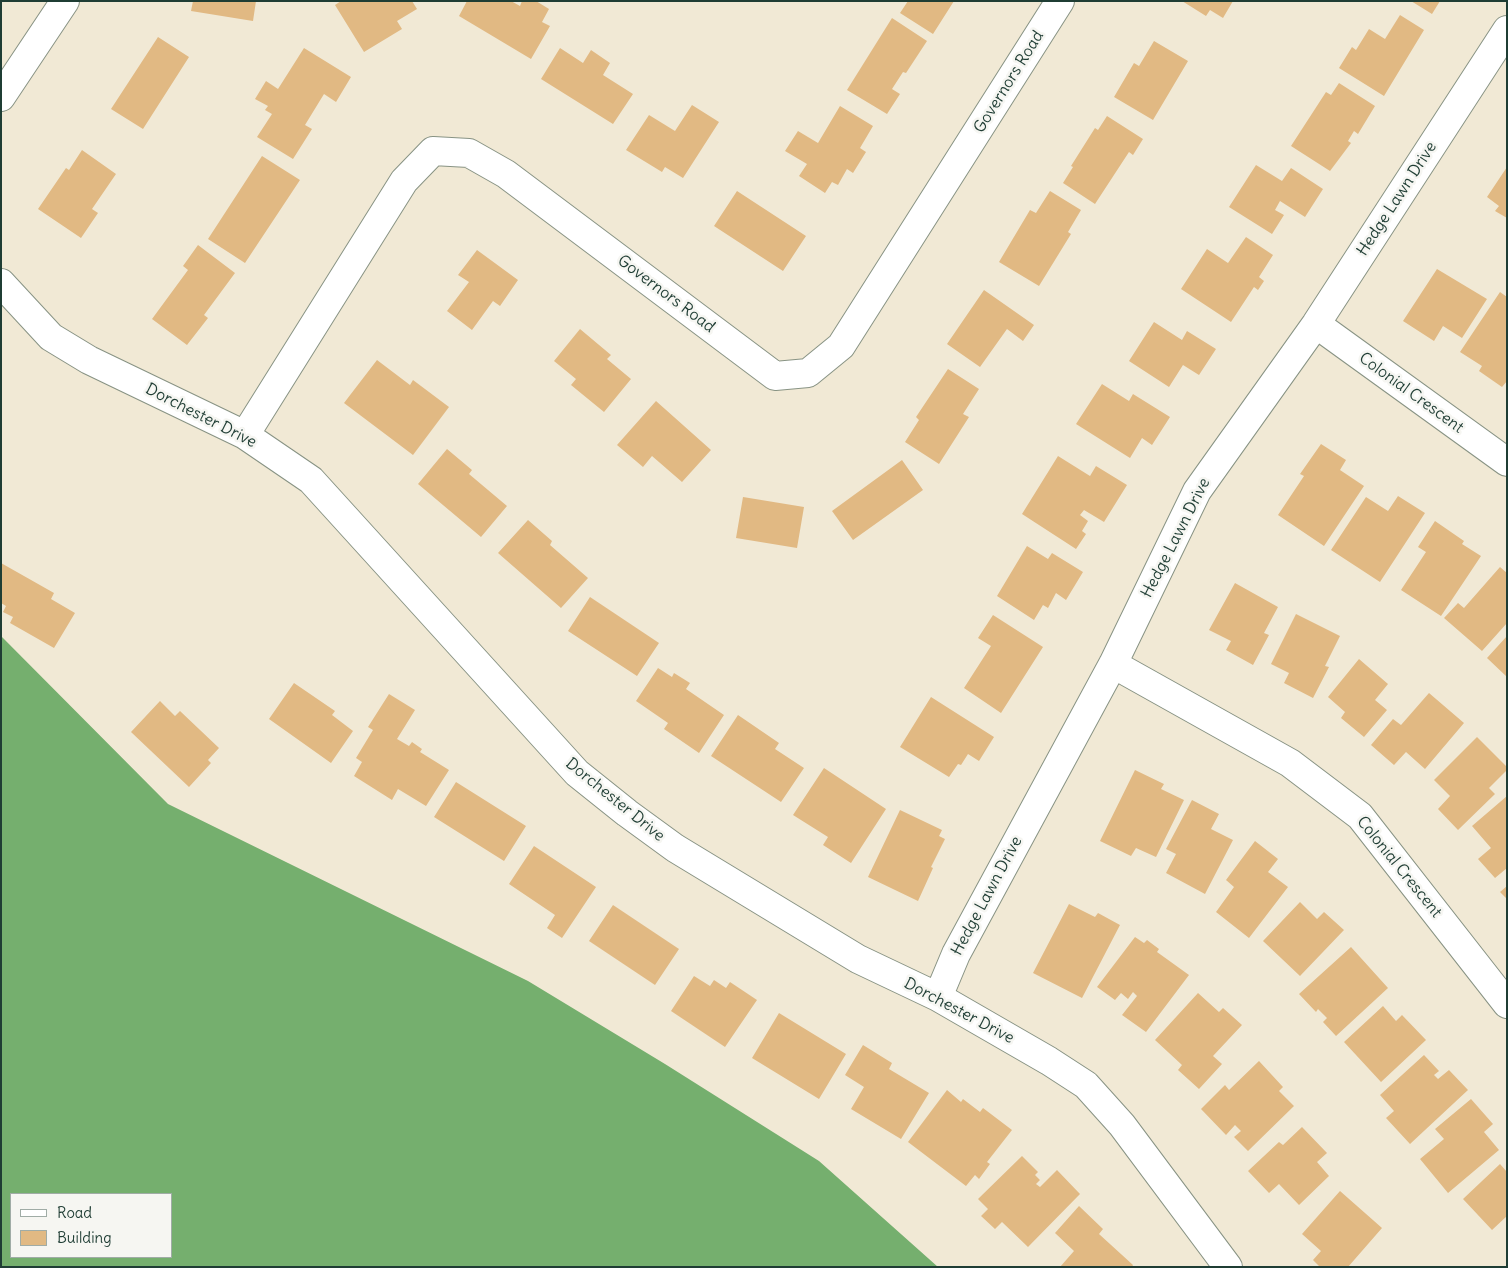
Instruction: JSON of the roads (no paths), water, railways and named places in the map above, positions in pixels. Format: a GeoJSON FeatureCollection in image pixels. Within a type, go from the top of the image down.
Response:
{"type":"FeatureCollection","features":[{"type":"Feature","properties":{"kind":"street"},"geometry":{"type":"LineString","coordinates":[[1,97],[65,1]]}},
{"type":"Feature","properties":{"kind":"street","name":"Governors Road"},"geometry":{"type":"LineString","coordinates":[[245,435],[404,181],[433,150],[469,154],[506,174],[775,376],[808,373],[841,346],[1060,1]]}},
{"type":"Feature","properties":{"kind":"street","name":"Hedge Lawn Drive"},"geometry":{"type":"LineString","coordinates":[[938,997],[956,954],[1113,664],[1197,491],[1316,324],[1506,33]]}},
{"type":"Feature","properties":{"kind":"street","name":"Dorchester Drive"},"geometry":{"type":"LineString","coordinates":[[1,283],[51,337],[89,360],[245,435],[311,480],[577,773],[627,814],[675,848],[858,958],[938,997],[1049,1060],[1086,1085],[1122,1125],[1228,1267]]}},
{"type":"Feature","properties":{"kind":"street","name":"Colonial Crescent"},"geometry":{"type":"LineString","coordinates":[[1316,324],[1507,462]]}},
{"type":"Feature","properties":{"kind":"street","name":"Colonial Crescent"},"geometry":{"type":"LineString","coordinates":[[1113,664],[1290,764],[1360,816],[1507,1004]]}}]}
